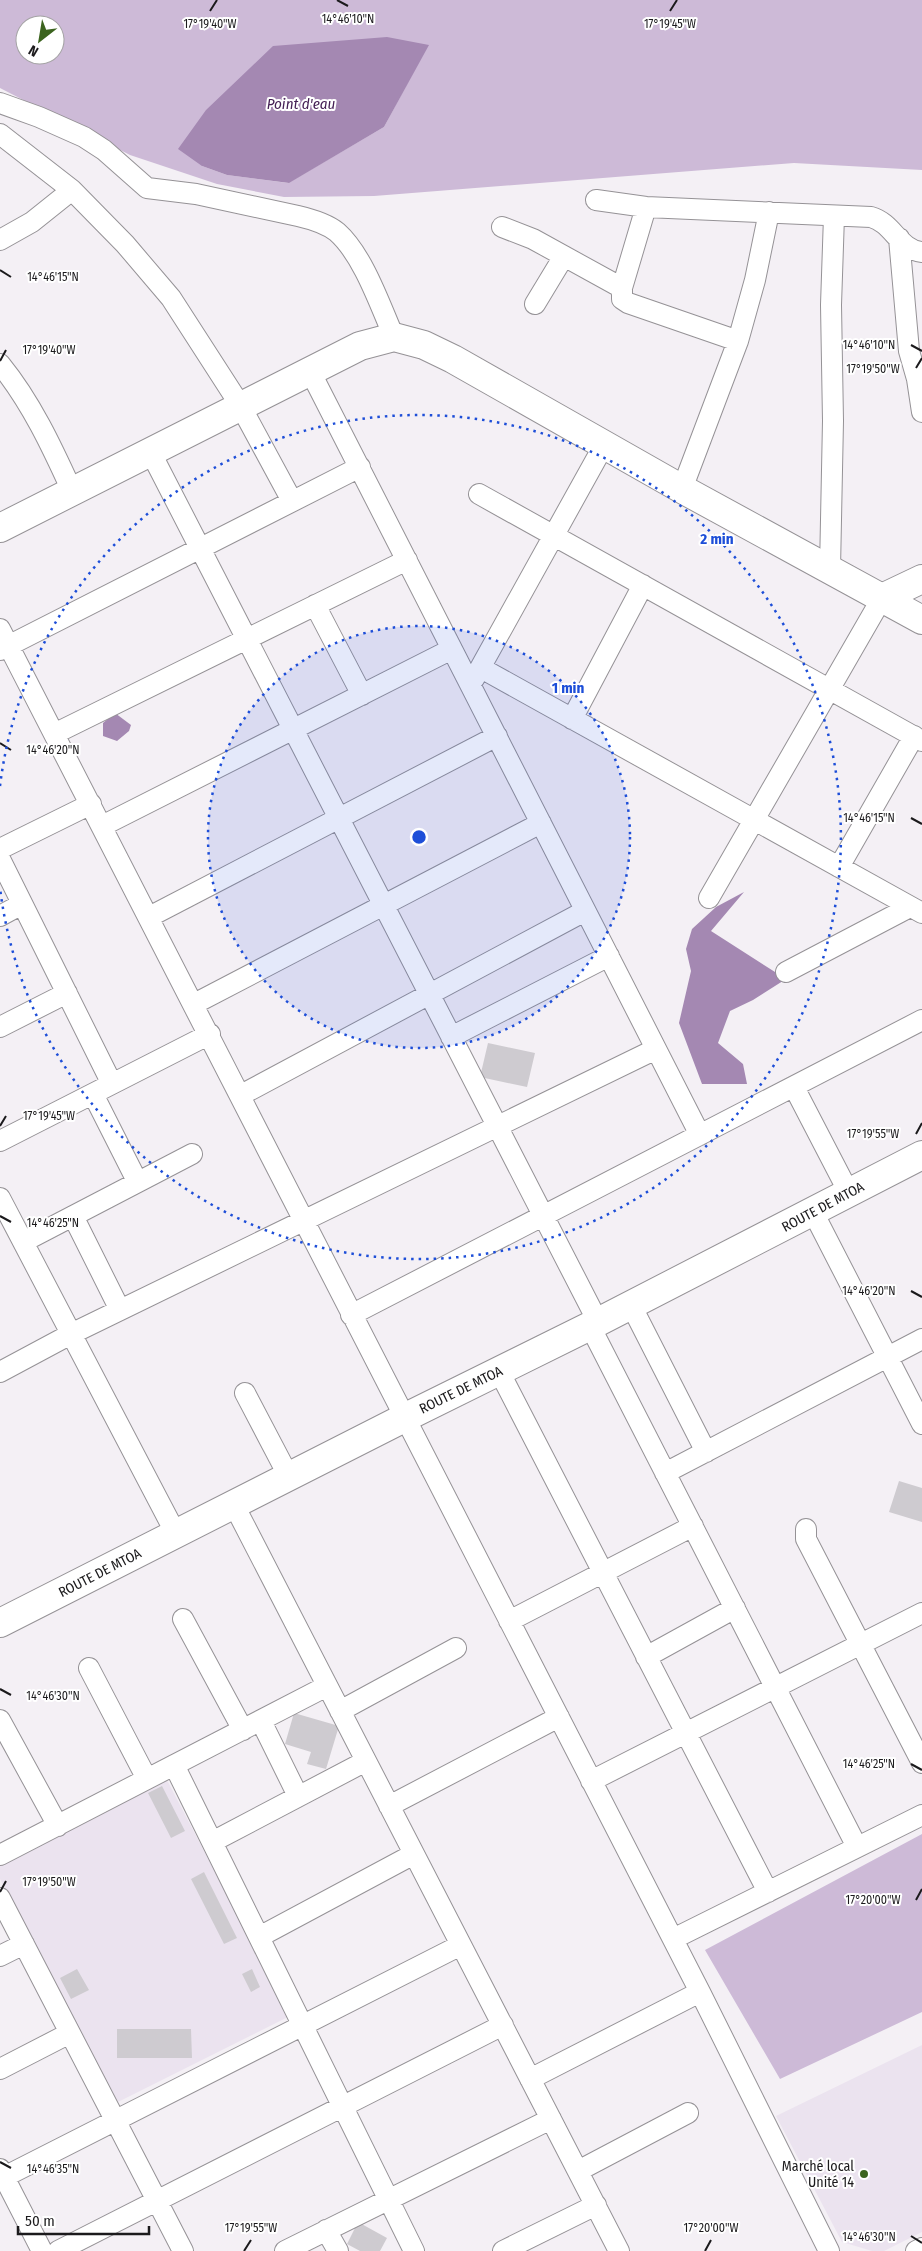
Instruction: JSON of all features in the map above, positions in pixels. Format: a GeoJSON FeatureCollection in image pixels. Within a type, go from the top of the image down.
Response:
{"type":"FeatureCollection","features":[{"type":"Feature","properties":{"kind":"street"},"geometry":{"type":"LineString","coordinates":[[0,103],[40,117],[84,137],[104,150],[147,188],[196,194],[298,216],[314,220],[337,232],[354,254],[394,337]]}},
{"type":"Feature","properties":{"kind":"street"},"geometry":{"type":"LineString","coordinates":[[0,134],[72,190],[125,244],[171,298],[240,405],[292,501]]}},
{"type":"Feature","properties":{"kind":"street"},"geometry":{"type":"LineString","coordinates":[[0,240],[32,222],[72,190]]}},
{"type":"Feature","properties":{"kind":"street"},"geometry":{"type":"LineString","coordinates":[[596,200],[646,207],[877,218],[884,222],[906,247],[913,251],[922,252]]}},
{"type":"Feature","properties":{"kind":"street"},"geometry":{"type":"LineString","coordinates":[[646,207],[622,288],[622,298],[628,304],[738,341]]}},
{"type":"Feature","properties":{"kind":"street"},"geometry":{"type":"LineString","coordinates":[[682,489],[738,341],[755,280],[769,212]]}},
{"type":"Feature","properties":{"kind":"street"},"geometry":{"type":"LineString","coordinates":[[830,569],[833,420],[831,305],[834,216]]}},
{"type":"Feature","properties":{"kind":"street"},"geometry":{"type":"LineString","coordinates":[[502,227],[518,232],[622,288]]}},
{"type":"Feature","properties":{"kind":"street"},"geometry":{"type":"LineString","coordinates":[[898,238],[909,351],[917,379],[922,412]]}},
{"type":"Feature","properties":{"kind":"street"},"geometry":{"type":"LineString","coordinates":[[535,304],[564,256]]}},
{"type":"Feature","properties":{"kind":"street"},"geometry":{"type":"LineString","coordinates":[[0,528],[310,370],[360,346],[394,337],[431,348],[682,489],[922,620]]}},
{"type":"Feature","properties":{"kind":"street"},"geometry":{"type":"LineString","coordinates":[[0,364],[25,399],[48,439],[72,491]]}},
{"type":"Feature","properties":{"kind":"street"},"geometry":{"type":"LineString","coordinates":[[310,370],[452,649],[476,677],[497,736],[700,1135]]}},
{"type":"Feature","properties":{"kind":"street"},"geometry":{"type":"LineString","coordinates":[[476,677],[604,445]]}},
{"type":"Feature","properties":{"kind":"street"},"geometry":{"type":"LineString","coordinates":[[150,451],[543,1216],[665,1473],[857,1847]]}},
{"type":"Feature","properties":{"kind":"street"},"geometry":{"type":"LineString","coordinates":[[360,467],[200,548],[3,641],[54,734],[210,1034],[303,1221],[700,1992],[829,2251]]}},
{"type":"Feature","properties":{"kind":"street"},"geometry":{"type":"LineString","coordinates":[[479,494],[918,739],[839,868]]}},
{"type":"Feature","properties":{"kind":"street"},"geometry":{"type":"LineString","coordinates":[[54,734],[407,560]]}},
{"type":"Feature","properties":{"kind":"street"},"geometry":{"type":"LineString","coordinates":[[709,898],[882,598],[922,579]]}},
{"type":"Feature","properties":{"kind":"street"},"geometry":{"type":"LineString","coordinates":[[572,719],[642,585]]}},
{"type":"Feature","properties":{"kind":"street"},"geometry":{"type":"LineString","coordinates":[[315,605],[362,695]]}},
{"type":"Feature","properties":{"kind":"street"},"geometry":{"type":"LineString","coordinates":[[102,826],[452,649]]}},
{"type":"Feature","properties":{"kind":"street"},"geometry":{"type":"LineString","coordinates":[[476,677],[572,719],[916,910]]}},
{"type":"Feature","properties":{"kind":"street"},"geometry":{"type":"LineString","coordinates":[[149,917],[497,736]]}},
{"type":"Feature","properties":{"kind":"street"},"geometry":{"type":"LineString","coordinates":[[0,849],[90,804]]}},
{"type":"Feature","properties":{"kind":"street"},"geometry":{"type":"LineString","coordinates":[[194,1004],[541,823]]}},
{"type":"Feature","properties":{"kind":"street"},"geometry":{"type":"LineString","coordinates":[[0,859],[112,1084]]}},
{"type":"Feature","properties":{"kind":"street"},"geometry":{"type":"LineString","coordinates":[[0,916],[22,904]]}},
{"type":"Feature","properties":{"kind":"street"},"geometry":{"type":"LineString","coordinates":[[241,1095],[585,910]]}},
{"type":"Feature","properties":{"kind":"street"},"geometry":{"type":"LineString","coordinates":[[786,972],[916,910]]}},
{"type":"Feature","properties":{"kind":"street"},"geometry":{"type":"LineString","coordinates":[[451,1037],[609,956]]}},
{"type":"Feature","properties":{"kind":"street"},"geometry":{"type":"LineString","coordinates":[[0,1027],[67,993]]}},
{"type":"Feature","properties":{"kind":"street"},"geometry":{"type":"LineString","coordinates":[[351,1314],[922,1020]]}},
{"type":"Feature","properties":{"kind":"street"},"geometry":{"type":"LineString","coordinates":[[0,1141],[210,1034]]}},
{"type":"Feature","properties":{"kind":"street"},"geometry":{"type":"LineString","coordinates":[[0,1372],[71,1334],[656,1050]]}},
{"type":"Feature","properties":{"kind":"street"},"geometry":{"type":"LineString","coordinates":[[794,1087],[849,1193]]}},
{"type":"Feature","properties":{"kind":"street"},"geometry":{"type":"LineString","coordinates":[[93,1094],[137,1181]]}},
{"type":"Feature","properties":{"kind":"street"},"geometry":{"type":"LineString","coordinates":[[23,1242],[192,1154]]}},
{"type":"Feature","properties":{"kind":"street","name":"ROUTE DE MTOA"},"geometry":{"type":"LineString","coordinates":[[0,1623],[404,1418],[632,1305],[922,1155]]}},
{"type":"Feature","properties":{"kind":"street"},"geometry":{"type":"LineString","coordinates":[[0,1198],[176,1534]]}},
{"type":"Feature","properties":{"kind":"street"},"geometry":{"type":"LineString","coordinates":[[813,1212],[922,1424]]}},
{"type":"Feature","properties":{"kind":"street"},"geometry":{"type":"LineString","coordinates":[[73,1216],[120,1310]]}},
{"type":"Feature","properties":{"kind":"street"},"geometry":{"type":"LineString","coordinates":[[632,1305],[706,1452]]}},
{"type":"Feature","properties":{"kind":"street"},"geometry":{"type":"LineString","coordinates":[[665,1473],[922,1339]]}},
{"type":"Feature","properties":{"kind":"street"},"geometry":{"type":"LineString","coordinates":[[499,1371],[768,1892]]}},
{"type":"Feature","properties":{"kind":"street"},"geometry":{"type":"LineString","coordinates":[[245,1393],[289,1476]]}},
{"type":"Feature","properties":{"kind":"street"},"geometry":{"type":"LineString","coordinates":[[234,1505],[619,2251]]}},
{"type":"Feature","properties":{"kind":"street"},"geometry":{"type":"LineString","coordinates":[[509,1621],[692,1526]]}},
{"type":"Feature","properties":{"kind":"street"},"geometry":{"type":"LineString","coordinates":[[806,1529],[806,1539],[922,1763]]}},
{"type":"Feature","properties":{"kind":"street"},"geometry":{"type":"LineString","coordinates":[[646,1657],[735,1608]]}},
{"type":"Feature","properties":{"kind":"street"},"geometry":{"type":"LineString","coordinates":[[591,1781],[922,1613]]}},
{"type":"Feature","properties":{"kind":"street"},"geometry":{"type":"LineString","coordinates":[[183,1619],[298,1796]]}},
{"type":"Feature","properties":{"kind":"street"},"geometry":{"type":"LineString","coordinates":[[340,1711],[456,1648]]}},
{"type":"Feature","properties":{"kind":"street"},"geometry":{"type":"LineString","coordinates":[[89,1668],[147,1779]]}},
{"type":"Feature","properties":{"kind":"street"},"geometry":{"type":"LineString","coordinates":[[0,1855],[327,1686]]}},
{"type":"Feature","properties":{"kind":"street"},"geometry":{"type":"LineString","coordinates":[[389,1806],[559,1717]]}},
{"type":"Feature","properties":{"kind":"street"},"geometry":{"type":"LineString","coordinates":[[0,1720],[58,1826]]}},
{"type":"Feature","properties":{"kind":"street"},"geometry":{"type":"LineString","coordinates":[[212,1842],[366,1761]]}},
{"type":"Feature","properties":{"kind":"street"},"geometry":{"type":"LineString","coordinates":[[174,1765],[414,2251]]}},
{"type":"Feature","properties":{"kind":"street"},"geometry":{"type":"LineString","coordinates":[[673,1939],[922,1815]]}},
{"type":"Feature","properties":{"kind":"street"},"geometry":{"type":"LineString","coordinates":[[259,1937],[414,1854]]}},
{"type":"Feature","properties":{"kind":"street"},"geometry":{"type":"LineString","coordinates":[[0,1898],[183,2251]]}},
{"type":"Feature","properties":{"kind":"street"},"geometry":{"type":"LineString","coordinates":[[0,1956],[24,1944]]}},
{"type":"Feature","properties":{"kind":"street"},"geometry":{"type":"LineString","coordinates":[[42,2251],[1,2175],[115,2120],[461,1945]]}},
{"type":"Feature","properties":{"kind":"street"},"geometry":{"type":"LineString","coordinates":[[530,2079],[700,1992]]}},
{"type":"Feature","properties":{"kind":"street"},"geometry":{"type":"LineString","coordinates":[[58,2251],[342,2105],[503,2025]]}},
{"type":"Feature","properties":{"kind":"street"},"geometry":{"type":"LineString","coordinates":[[0,2069],[70,2033]]}},
{"type":"Feature","properties":{"kind":"street"},"geometry":{"type":"LineString","coordinates":[[578,2171],[688,2113]]}},
{"type":"Feature","properties":{"kind":"street"},"geometry":{"type":"LineString","coordinates":[[285,2251],[551,2119]]}},
{"type":"Feature","properties":{"kind":"street"},"geometry":{"type":"LineString","coordinates":[[506,2250],[596,2205]]}},
{"type":"Feature","properties":{"kind":"street"},"geometry":{"type":"LineString","coordinates":[[326,2230],[338,2251]]}},
{"type":"Feature","properties":{"kind":"street"},"geometry":{"type":"LineString","coordinates":[[916,2251],[922,2248]]}},
{"type":"Feature","properties":{"kind":"shaded area"},"geometry":{"type":"Polygon","coordinates":[[[0,0],[922,0],[922,170],[794,163],[374,196],[284,197],[217,184],[130,155],[0,88],[0,0]],[[428,45],[202,166],[227,175],[288,183],[384,127],[428,45]]]}},
{"type":"Feature","properties":{"kind":"shaded area"},"geometry":{"type":"Polygon","coordinates":[[[167,1780],[290,2016],[118,2102],[0,1879],[0,1864],[167,1780]]]}},
{"type":"Feature","properties":{"kind":"shaded area"},"geometry":{"type":"Polygon","coordinates":[[[922,1834],[922,2012],[780,2079],[705,1950],[922,1834]]]}},
{"type":"Feature","properties":{"kind":"shaded area","name":"Marché local Unité 14"},"geometry":{"type":"Polygon","coordinates":[[[922,2045],[922,2232],[884,2251],[872,2251],[842,2242],[776,2116],[922,2045]]]}},
{"type":"Feature","properties":{"kind":"water","name":"Point d'eau"},"geometry":{"type":"Polygon","coordinates":[[[387,37],[429,45],[384,127],[289,183],[227,175],[202,166],[178,149],[206,110],[273,46],[387,37]]]}},
{"type":"Feature","properties":{"kind":"water"},"geometry":{"type":"Polygon","coordinates":[[[115,713],[131,725],[129,731],[117,741],[103,736],[103,723],[115,713]]]}},
{"type":"Feature","properties":{"kind":"water"},"geometry":{"type":"Polygon","coordinates":[[[744,892],[711,931],[786,979],[753,1000],[730,1011],[718,1043],[743,1064],[747,1084],[702,1084],[679,1023],[691,971],[686,949],[692,929],[716,907],[744,892]]]}},
{"type":"Feature","properties":{"kind":"building"},"geometry":{"type":"Polygon","coordinates":[[[488,1043],[535,1053],[527,1087],[480,1077],[488,1043]]]}},
{"type":"Feature","properties":{"kind":"building"},"geometry":{"type":"Polygon","coordinates":[[[899,1481],[922,1488],[922,1522],[889,1512],[899,1481]]]}},
{"type":"Feature","properties":{"kind":"building"},"geometry":{"type":"Polygon","coordinates":[[[294,1713],[339,1726],[326,1769],[307,1764],[311,1752],[285,1744],[294,1713]]]}},
{"type":"Feature","properties":{"kind":"building"},"geometry":{"type":"Polygon","coordinates":[[[162,1786],[185,1831],[171,1838],[148,1793],[162,1786]]]}},
{"type":"Feature","properties":{"kind":"building"},"geometry":{"type":"Polygon","coordinates":[[[204,1872],[237,1938],[224,1944],[191,1879],[204,1872]]]}},
{"type":"Feature","properties":{"kind":"building"},"geometry":{"type":"Polygon","coordinates":[[[77,1969],[89,1990],[71,1999],[60,1978],[77,1969]]]}},
{"type":"Feature","properties":{"kind":"building"},"geometry":{"type":"Polygon","coordinates":[[[252,1969],[260,1987],[251,1992],[242,1974],[252,1969]]]}},
{"type":"Feature","properties":{"kind":"building"},"geometry":{"type":"Polygon","coordinates":[[[117,2029],[191,2029],[192,2058],[117,2058],[117,2029]]]}},
{"type":"Feature","properties":{"kind":"building"},"geometry":{"type":"Polygon","coordinates":[[[358,2222],[387,2238],[380,2251],[360,2251],[347,2244],[358,2222]]]}},
{"type":"Feature","properties":{"kind":"place","name":"Marché local Unité 14"},"geometry":{"type":"Point","coordinates":[864,2174]}}]}
